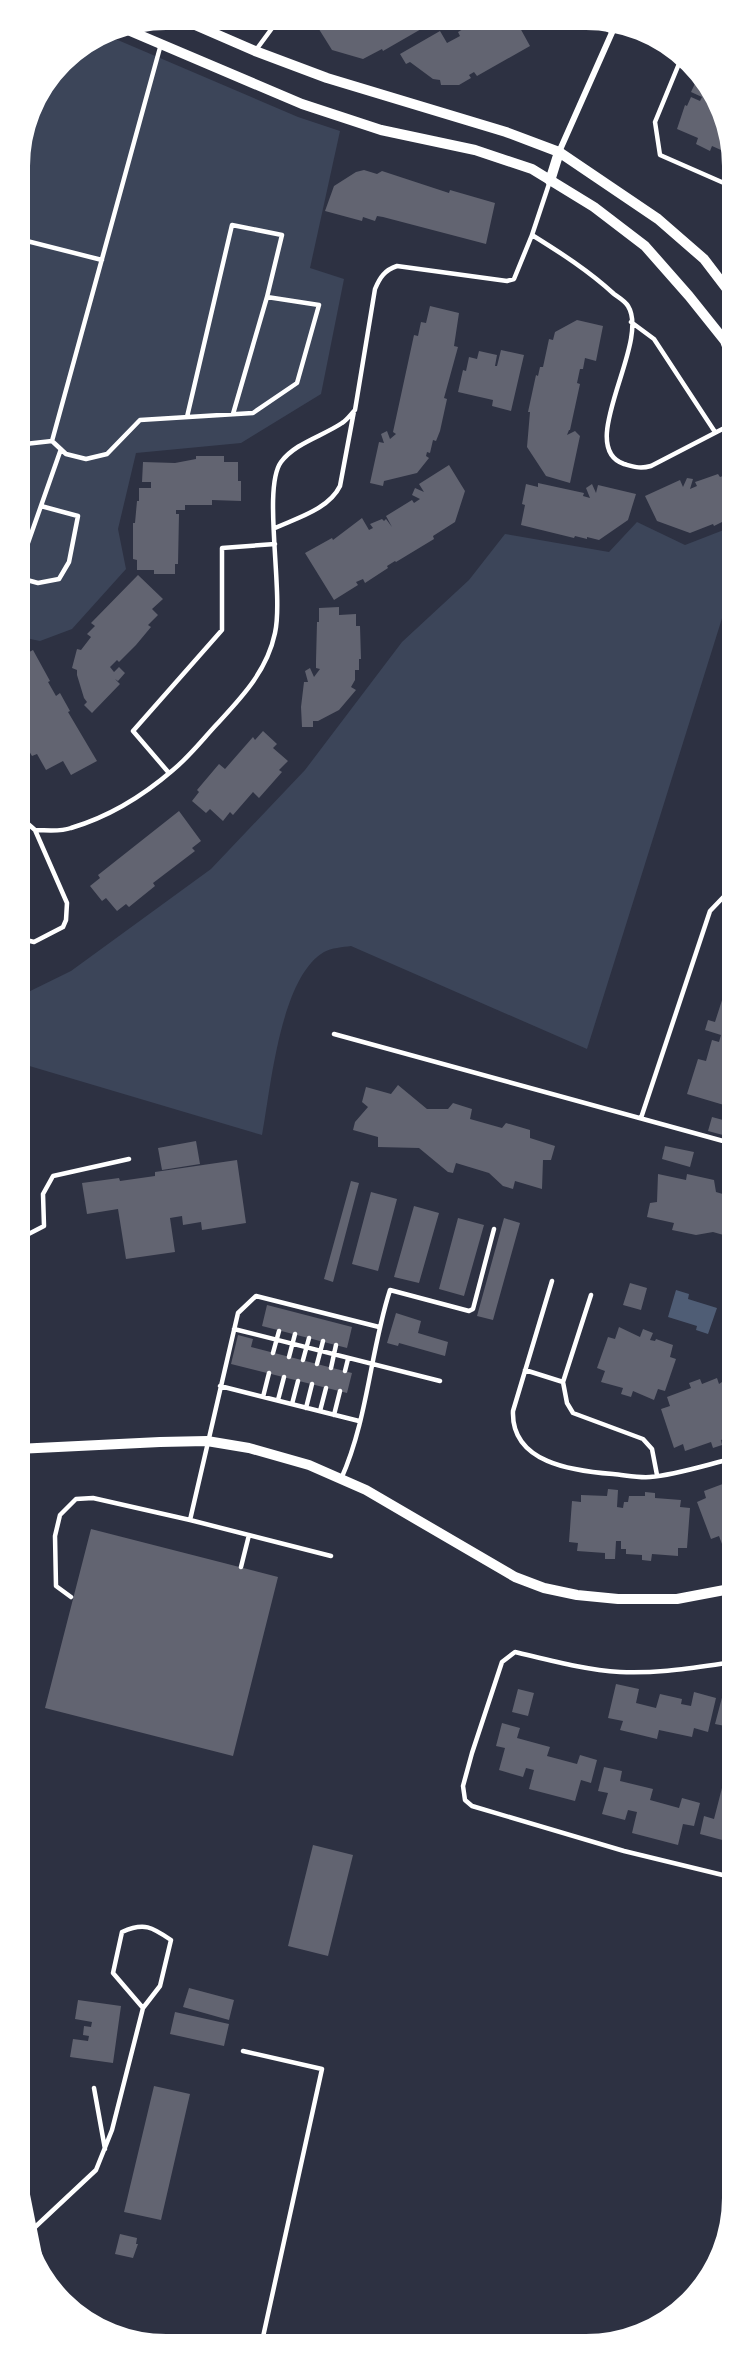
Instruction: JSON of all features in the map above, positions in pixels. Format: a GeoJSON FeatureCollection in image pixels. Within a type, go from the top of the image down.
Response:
{"type":"FeatureCollection","features":[{"type":"Feature","properties":{"kind":"main road"},"geometry":{"type":"LineString","coordinates":[[27,2208],[34,2247]]}},
{"type":"Feature","properties":{"kind":"street"},"geometry":{"type":"LineString","coordinates":[[197,26],[327,78],[506,132],[559,152],[658,219],[704,259],[726,288]]}},
{"type":"Feature","properties":{"kind":"street"},"geometry":{"type":"LineString","coordinates":[[550,181],[559,152],[614,28]]}},
{"type":"Feature","properties":{"kind":"street"},"geometry":{"type":"LineString","coordinates":[[129,30],[302,104],[381,130],[474,150],[532,169],[594,207],[645,246],[689,296],[726,343]]}},
{"type":"Feature","properties":{"kind":"street"},"geometry":{"type":"LineString","coordinates":[[26,1449],[207,1441],[249,1448],[309,1465],[366,1490],[515,1577],[544,1588],[577,1595],[630,1599],[677,1599],[725,1590]]}},
{"type":"Feature","properties":{"kind":"lane"},"geometry":{"type":"LineString","coordinates":[[255,51],[272,26]]}},
{"type":"Feature","properties":{"kind":"lane"},"geometry":{"type":"LineString","coordinates":[[603,27],[612,32]]}},
{"type":"Feature","properties":{"kind":"lane"},"geometry":{"type":"LineString","coordinates":[[52,441],[162,44]]}},
{"type":"Feature","properties":{"kind":"lane"},"geometry":{"type":"LineString","coordinates":[[680,62],[655,122],[660,155],[726,184]]}},
{"type":"Feature","properties":{"kind":"lane"},"geometry":{"type":"LineString","coordinates":[[275,528],[325,504],[335,496],[340,486],[375,289],[380,276],[397,266],[507,281],[514,279],[550,181]]}},
{"type":"Feature","properties":{"kind":"lane"},"geometry":{"type":"LineString","coordinates":[[187,417],[232,225],[282,235],[267,297],[232,414]]}},
{"type":"Feature","properties":{"kind":"lane"},"geometry":{"type":"LineString","coordinates":[[532,235],[591,273],[628,306],[632,322],[631,343],[607,422],[607,446],[612,456],[620,462],[639,469],[651,466],[726,427]]}},
{"type":"Feature","properties":{"kind":"lane"},"geometry":{"type":"LineString","coordinates":[[26,241],[102,260]]}},
{"type":"Feature","properties":{"kind":"lane"},"geometry":{"type":"LineString","coordinates":[[26,444],[52,441],[66,454],[86,459],[106,454],[140,420],[253,413],[297,383],[319,305],[267,297]]}},
{"type":"Feature","properties":{"kind":"lane"},"geometry":{"type":"LineString","coordinates":[[632,322],[654,339],[715,432]]}},
{"type":"Feature","properties":{"kind":"lane"},"geometry":{"type":"LineString","coordinates":[[35,830],[68,829],[94,820],[140,795],[169,773],[250,688],[267,660],[275,633],[279,600],[274,479],[281,462],[296,449],[344,422],[355,410]]}},
{"type":"Feature","properties":{"kind":"lane"},"geometry":{"type":"LineString","coordinates":[[26,549],[61,449]]}},
{"type":"Feature","properties":{"kind":"lane"},"geometry":{"type":"LineString","coordinates":[[26,580],[38,583],[58,579],[69,562],[78,516],[41,506]]}},
{"type":"Feature","properties":{"kind":"lane"},"geometry":{"type":"LineString","coordinates":[[169,773],[133,731],[222,630],[222,548],[275,544]]}},
{"type":"Feature","properties":{"kind":"lane"},"geometry":{"type":"LineString","coordinates":[[26,821],[35,830],[67,903],[66,920],[63,927],[34,942],[26,940]]}},
{"type":"Feature","properties":{"kind":"lane"},"geometry":{"type":"LineString","coordinates":[[641,1118],[710,911],[726,895]]}},
{"type":"Feature","properties":{"kind":"lane"},"geometry":{"type":"LineString","coordinates":[[334,1034],[726,1142]]}},
{"type":"Feature","properties":{"kind":"lane"},"geometry":{"type":"LineString","coordinates":[[26,1235],[44,1226],[43,1194],[53,1176],[129,1159]]}},
{"type":"Feature","properties":{"kind":"lane"},"geometry":{"type":"LineString","coordinates":[[341,1479],[351,1457],[373,1365],[379,1327],[390,1290],[470,1311],[473,1309],[494,1229]]}},
{"type":"Feature","properties":{"kind":"lane"},"geometry":{"type":"LineString","coordinates":[[552,1281],[513,1411],[513,1426],[528,1450],[551,1463],[580,1471],[649,1477],[725,1460]]}},
{"type":"Feature","properties":{"kind":"lane"},"geometry":{"type":"LineString","coordinates":[[591,1295],[563,1382],[567,1403],[573,1413],[643,1439],[652,1449],[657,1475]]}},
{"type":"Feature","properties":{"kind":"lane"},"geometry":{"type":"LineString","coordinates":[[190,1520],[238,1313],[256,1296],[379,1327]]}},
{"type":"Feature","properties":{"kind":"lane"},"geometry":{"type":"LineString","coordinates":[[285,1310],[286,1304]]}},
{"type":"Feature","properties":{"kind":"lane"},"geometry":{"type":"LineString","coordinates":[[300,1314],[302,1307]]}},
{"type":"Feature","properties":{"kind":"lane"},"geometry":{"type":"LineString","coordinates":[[314,1317],[316,1311]]}},
{"type":"Feature","properties":{"kind":"lane"},"geometry":{"type":"LineString","coordinates":[[328,1321],[330,1315]]}},
{"type":"Feature","properties":{"kind":"lane"},"geometry":{"type":"LineString","coordinates":[[342,1324],[343,1318]]}},
{"type":"Feature","properties":{"kind":"lane"},"geometry":{"type":"LineString","coordinates":[[234,1329],[440,1381]]}},
{"type":"Feature","properties":{"kind":"lane"},"geometry":{"type":"LineString","coordinates":[[273,1353],[279,1330]]}},
{"type":"Feature","properties":{"kind":"lane"},"geometry":{"type":"LineString","coordinates":[[289,1357],[295,1334]]}},
{"type":"Feature","properties":{"kind":"lane"},"geometry":{"type":"LineString","coordinates":[[303,1360],[309,1338]]}},
{"type":"Feature","properties":{"kind":"lane"},"geometry":{"type":"LineString","coordinates":[[317,1364],[323,1341]]}},
{"type":"Feature","properties":{"kind":"lane"},"geometry":{"type":"LineString","coordinates":[[331,1368],[336,1345]]}},
{"type":"Feature","properties":{"kind":"lane"},"geometry":{"type":"LineString","coordinates":[[345,1371],[348,1359]]}},
{"type":"Feature","properties":{"kind":"lane"},"geometry":{"type":"LineString","coordinates":[[525,1370],[563,1382]]}},
{"type":"Feature","properties":{"kind":"lane"},"geometry":{"type":"LineString","coordinates":[[263,1397],[268,1373]]}},
{"type":"Feature","properties":{"kind":"lane"},"geometry":{"type":"LineString","coordinates":[[278,1400],[284,1377]]}},
{"type":"Feature","properties":{"kind":"lane"},"geometry":{"type":"LineString","coordinates":[[292,1404],[298,1381]]}},
{"type":"Feature","properties":{"kind":"lane"},"geometry":{"type":"LineString","coordinates":[[306,1408],[312,1384]]}},
{"type":"Feature","properties":{"kind":"lane"},"geometry":{"type":"LineString","coordinates":[[220,1386],[359,1421]]}},
{"type":"Feature","properties":{"kind":"lane"},"geometry":{"type":"LineString","coordinates":[[320,1411],[326,1388]]}},
{"type":"Feature","properties":{"kind":"lane"},"geometry":{"type":"LineString","coordinates":[[334,1415],[340,1391]]}},
{"type":"Feature","properties":{"kind":"lane"},"geometry":{"type":"LineString","coordinates":[[71,1597],[56,1586],[55,1536],[60,1515],[76,1499],[93,1498],[331,1556]]}},
{"type":"Feature","properties":{"kind":"lane"},"geometry":{"type":"LineString","coordinates":[[241,1567],[249,1535]]}},
{"type":"Feature","properties":{"kind":"lane"},"geometry":{"type":"LineString","coordinates":[[725,1663],[678,1670],[620,1672],[563,1663],[515,1652],[502,1662],[463,1786],[465,1800],[472,1806],[624,1851],[725,1876]]}},
{"type":"Feature","properties":{"kind":"lane"},"geometry":{"type":"LineString","coordinates":[[31,2231],[96,2170],[112,2130],[143,2008],[160,1986],[171,1940],[155,1929],[137,1925],[122,1932],[113,1973],[143,2008]]}},
{"type":"Feature","properties":{"kind":"lane"},"geometry":{"type":"LineString","coordinates":[[243,2051],[322,2069],[263,2338]]}},
{"type":"Feature","properties":{"kind":"lane"},"geometry":{"type":"LineString","coordinates":[[94,2088],[105,2149]]}},
{"type":"Feature","properties":{"kind":"shaded area"},"geometry":{"type":"Polygon","coordinates":[[[111,37],[298,117],[340,131],[310,268],[344,279],[321,394],[241,443],[136,453],[118,529],[126,569],[72,629],[40,641],[26,638],[26,156],[28,138],[40,104],[54,80],[73,60],[95,44],[111,37]]]}},
{"type":"Feature","properties":{"kind":"shaded area"},"geometry":{"type":"Polygon","coordinates":[[[637,522],[685,545],[726,529],[726,606],[587,1049],[351,946],[324,952],[309,965],[297,985],[280,1035],[262,1135],[26,1065],[26,993],[71,971],[211,869],[305,770],[402,642],[469,580],[505,534],[609,552],[637,522]]]}},
{"type":"Feature","properties":{"kind":"shaded area"},"geometry":{"type":"Polygon","coordinates":[[[676,1290],[689,1294],[688,1299],[717,1308],[708,1334],[696,1330],[697,1326],[668,1317],[676,1290]]]}},
{"type":"Feature","properties":{"kind":"building"},"geometry":{"type":"Polygon","coordinates":[[[317,26],[426,26],[383,51],[382,49],[363,59],[332,50],[317,26]]]}},
{"type":"Feature","properties":{"kind":"building"},"geometry":{"type":"Polygon","coordinates":[[[468,26],[473,30],[480,26],[519,26],[530,46],[477,76],[474,72],[469,75],[471,78],[459,85],[441,85],[440,80],[433,79],[410,62],[406,64],[400,54],[440,31],[447,43],[460,36],[458,32],[468,26]]]}},
{"type":"Feature","properties":{"kind":"building"},"geometry":{"type":"Polygon","coordinates":[[[697,80],[718,120],[724,145],[721,150],[712,146],[710,151],[696,144],[698,138],[677,129],[685,105],[687,106],[691,97],[700,101],[702,97],[691,92],[697,80]]]}},
{"type":"Feature","properties":{"kind":"building"},"geometry":{"type":"Polygon","coordinates":[[[364,170],[377,174],[382,171],[449,193],[450,190],[495,203],[486,244],[383,217],[377,216],[375,221],[363,217],[362,221],[325,211],[334,186],[356,172],[364,170]]]}},
{"type":"Feature","properties":{"kind":"building"},"geometry":{"type":"Polygon","coordinates":[[[430,306],[459,313],[454,346],[458,347],[444,398],[447,399],[440,431],[436,441],[433,440],[430,453],[427,452],[426,456],[429,458],[417,473],[384,481],[383,486],[370,483],[379,442],[384,443],[381,434],[387,431],[390,439],[396,434],[393,432],[414,335],[418,336],[421,322],[426,323],[430,306]]]}},
{"type":"Feature","properties":{"kind":"building"},"geometry":{"type":"Polygon","coordinates":[[[577,320],[603,326],[596,361],[585,358],[577,383],[580,384],[567,435],[575,431],[580,436],[570,483],[546,476],[527,447],[530,412],[528,412],[536,375],[538,376],[540,367],[543,367],[549,339],[553,340],[555,332],[577,320]]]}},
{"type":"Feature","properties":{"kind":"building"},"geometry":{"type":"Polygon","coordinates":[[[501,350],[524,355],[511,411],[492,406],[493,400],[458,392],[463,370],[466,371],[469,357],[477,359],[479,351],[497,355],[495,366],[497,366],[501,350]]]}},
{"type":"Feature","properties":{"kind":"building"},"geometry":{"type":"Polygon","coordinates":[[[196,456],[224,456],[224,462],[238,462],[241,501],[212,500],[212,505],[185,505],[185,510],[176,510],[176,514],[179,514],[178,564],[175,564],[175,574],[154,574],[154,570],[137,570],[137,560],[133,559],[133,523],[135,523],[137,501],[139,501],[139,488],[151,488],[151,482],[142,482],[143,462],[175,463],[196,459],[196,456]]]}},
{"type":"Feature","properties":{"kind":"building"},"geometry":{"type":"Polygon","coordinates":[[[449,465],[465,491],[455,522],[433,536],[434,539],[387,566],[388,568],[365,583],[363,579],[356,582],[358,585],[334,600],[305,553],[332,538],[333,540],[362,518],[369,530],[373,528],[370,524],[382,519],[384,521],[386,519],[392,527],[386,516],[412,500],[414,503],[420,499],[412,495],[415,488],[424,492],[419,484],[449,465]]]}},
{"type":"Feature","properties":{"kind":"building"},"geometry":{"type":"Polygon","coordinates":[[[718,474],[720,477],[726,475],[726,520],[690,533],[657,521],[645,496],[680,480],[683,487],[687,478],[693,479],[690,489],[697,486],[695,482],[718,474]]]}},
{"type":"Feature","properties":{"kind":"building"},"geometry":{"type":"Polygon","coordinates":[[[538,483],[584,493],[583,496],[590,498],[586,488],[592,484],[596,493],[598,485],[636,494],[628,520],[599,540],[575,536],[574,538],[521,525],[526,484],[538,487],[538,483]]]}},
{"type":"Feature","properties":{"kind":"building"},"geometry":{"type":"Polygon","coordinates":[[[138,575],[163,599],[152,609],[158,615],[148,625],[151,627],[136,645],[119,662],[117,660],[110,667],[114,672],[119,667],[125,673],[118,681],[115,679],[120,684],[92,713],[84,705],[87,702],[77,670],[72,668],[77,649],[81,650],[91,637],[87,634],[95,626],[91,623],[138,575]]]}},
{"type":"Feature","properties":{"kind":"building"},"geometry":{"type":"Polygon","coordinates":[[[339,607],[339,615],[356,614],[356,626],[360,626],[361,659],[359,659],[359,670],[355,670],[355,680],[351,687],[356,690],[339,710],[318,721],[313,721],[313,727],[302,727],[301,707],[304,682],[308,682],[305,671],[310,668],[314,677],[320,669],[316,668],[319,608],[339,607]]]}},
{"type":"Feature","properties":{"kind":"building"},"geometry":{"type":"Polygon","coordinates":[[[33,650],[56,696],[60,693],[70,711],[68,712],[97,761],[71,775],[63,761],[46,770],[37,754],[32,756],[26,746],[26,654],[33,650]]]}},
{"type":"Feature","properties":{"kind":"building"},"geometry":{"type":"Polygon","coordinates":[[[263,731],[277,744],[273,748],[288,761],[279,770],[282,772],[259,798],[253,792],[233,815],[230,812],[223,821],[210,809],[206,813],[192,801],[199,792],[197,790],[219,764],[225,769],[253,737],[255,740],[263,731]]]}},
{"type":"Feature","properties":{"kind":"building"},"geometry":{"type":"Polygon","coordinates":[[[179,811],[201,841],[192,848],[195,851],[153,883],[155,886],[129,907],[126,904],[117,911],[106,898],[102,901],[90,886],[100,878],[98,875],[179,811]]]}},
{"type":"Feature","properties":{"kind":"building"},"geometry":{"type":"Polygon","coordinates":[[[723,997],[726,998],[726,1105],[687,1094],[698,1059],[706,1061],[712,1040],[719,1042],[721,1035],[705,1030],[708,1020],[715,1022],[723,997]]]}},
{"type":"Feature","properties":{"kind":"building"},"geometry":{"type":"Polygon","coordinates":[[[398,1085],[427,1109],[448,1109],[453,1103],[472,1109],[470,1119],[502,1128],[506,1123],[530,1130],[530,1138],[555,1146],[551,1160],[543,1160],[542,1189],[515,1181],[513,1189],[503,1186],[489,1173],[456,1163],[453,1173],[448,1172],[419,1148],[378,1147],[378,1137],[353,1130],[355,1122],[368,1107],[362,1102],[366,1087],[391,1094],[398,1085]]]}},
{"type":"Feature","properties":{"kind":"building"},"geometry":{"type":"Polygon","coordinates":[[[712,1117],[726,1121],[726,1136],[708,1131],[712,1117]]]}},
{"type":"Feature","properties":{"kind":"building"},"geometry":{"type":"Polygon","coordinates":[[[196,1141],[200,1164],[162,1170],[158,1148],[196,1141]]]}},
{"type":"Feature","properties":{"kind":"building"},"geometry":{"type":"Polygon","coordinates":[[[665,1146],[694,1152],[690,1167],[662,1159],[665,1146]]]}},
{"type":"Feature","properties":{"kind":"building"},"geometry":{"type":"Polygon","coordinates":[[[237,1160],[246,1223],[202,1230],[201,1222],[183,1225],[182,1216],[170,1218],[175,1252],[126,1259],[118,1209],[87,1214],[82,1183],[155,1176],[155,1172],[237,1160]]]}},
{"type":"Feature","properties":{"kind":"building"},"geometry":{"type":"Polygon","coordinates":[[[658,1174],[686,1180],[687,1174],[714,1180],[716,1192],[725,1195],[725,1236],[713,1232],[696,1235],[672,1230],[674,1223],[647,1217],[650,1203],[657,1202],[658,1174]]]}},
{"type":"Feature","properties":{"kind":"building"},"geometry":{"type":"Polygon","coordinates":[[[351,1181],[359,1183],[333,1282],[324,1279],[351,1181]]]}},
{"type":"Feature","properties":{"kind":"building"},"geometry":{"type":"Polygon","coordinates":[[[371,1192],[397,1199],[378,1271],[352,1264],[371,1192]]]}},
{"type":"Feature","properties":{"kind":"building"},"geometry":{"type":"Polygon","coordinates":[[[414,1206],[439,1213],[419,1283],[394,1277],[414,1206]]]}},
{"type":"Feature","properties":{"kind":"building"},"geometry":{"type":"Polygon","coordinates":[[[458,1218],[484,1225],[464,1296],[439,1289],[458,1218]]]}},
{"type":"Feature","properties":{"kind":"building"},"geometry":{"type":"Polygon","coordinates":[[[504,1218],[520,1223],[493,1320],[477,1316],[504,1218]]]}},
{"type":"Feature","properties":{"kind":"building"},"geometry":{"type":"Polygon","coordinates":[[[630,1283],[647,1288],[641,1310],[623,1305],[630,1283]]]}},
{"type":"Feature","properties":{"kind":"building"},"geometry":{"type":"Polygon","coordinates":[[[267,1305],[352,1327],[347,1348],[262,1326],[267,1305]]]}},
{"type":"Feature","properties":{"kind":"building"},"geometry":{"type":"Polygon","coordinates":[[[396,1313],[421,1321],[418,1333],[448,1342],[445,1356],[399,1343],[398,1346],[387,1343],[396,1313]]]}},
{"type":"Feature","properties":{"kind":"building"},"geometry":{"type":"Polygon","coordinates":[[[619,1327],[640,1337],[643,1329],[653,1333],[650,1340],[655,1341],[656,1339],[673,1345],[670,1357],[676,1359],[665,1391],[658,1389],[654,1400],[633,1391],[631,1397],[621,1394],[623,1388],[601,1382],[605,1371],[597,1368],[608,1337],[615,1339],[619,1327]]]}},
{"type":"Feature","properties":{"kind":"building"},"geometry":{"type":"Polygon","coordinates":[[[238,1335],[253,1339],[251,1347],[352,1373],[347,1393],[231,1364],[238,1335]]]}},
{"type":"Feature","properties":{"kind":"building"},"geometry":{"type":"Polygon","coordinates":[[[717,1378],[719,1384],[722,1382],[725,1389],[725,1438],[721,1440],[722,1445],[713,1448],[711,1442],[685,1451],[683,1444],[674,1448],[661,1409],[670,1406],[667,1397],[691,1388],[689,1383],[700,1379],[702,1384],[717,1378]]]}},
{"type":"Feature","properties":{"kind":"building"},"geometry":{"type":"Polygon","coordinates":[[[725,1483],[725,1543],[722,1544],[719,1536],[711,1539],[697,1502],[706,1498],[704,1491],[725,1483]]]}},
{"type":"Feature","properties":{"kind":"building"},"geometry":{"type":"Polygon","coordinates":[[[608,1489],[618,1490],[617,1507],[623,1508],[629,1496],[645,1496],[645,1492],[655,1493],[655,1498],[681,1500],[680,1507],[690,1508],[687,1548],[678,1548],[678,1556],[652,1554],[651,1561],[642,1560],[642,1555],[626,1554],[626,1549],[621,1549],[621,1541],[616,1541],[615,1559],[605,1559],[605,1553],[577,1551],[578,1543],[569,1542],[572,1501],[581,1502],[581,1495],[607,1496],[608,1489]]]}},
{"type":"Feature","properties":{"kind":"building"},"geometry":{"type":"Polygon","coordinates":[[[91,1529],[278,1577],[233,1756],[45,1708],[91,1529]]]}},
{"type":"Feature","properties":{"kind":"building"},"geometry":{"type":"Polygon","coordinates":[[[616,1684],[639,1689],[636,1703],[656,1708],[660,1694],[682,1699],[681,1704],[691,1706],[694,1692],[716,1698],[708,1732],[694,1728],[692,1737],[659,1730],[657,1739],[620,1730],[623,1721],[608,1718],[616,1684]]]}},
{"type":"Feature","properties":{"kind":"building"},"geometry":{"type":"Polygon","coordinates":[[[518,1689],[534,1693],[528,1716],[512,1712],[518,1689]]]}},
{"type":"Feature","properties":{"kind":"building"},"geometry":{"type":"Polygon","coordinates":[[[724,1690],[725,1690],[725,1726],[715,1724],[724,1690]]]}},
{"type":"Feature","properties":{"kind":"building"},"geometry":{"type":"Polygon","coordinates":[[[502,1723],[520,1728],[517,1738],[550,1747],[547,1756],[577,1764],[580,1755],[597,1760],[591,1783],[581,1780],[575,1801],[529,1789],[534,1770],[526,1768],[523,1777],[499,1770],[505,1748],[496,1746],[502,1723]]]}},
{"type":"Feature","properties":{"kind":"building"},"geometry":{"type":"Polygon","coordinates":[[[604,1767],[622,1771],[620,1781],[653,1789],[650,1800],[679,1808],[682,1798],[700,1803],[694,1826],[683,1824],[678,1845],[632,1833],[637,1812],[628,1810],[625,1820],[602,1814],[608,1793],[598,1791],[604,1767]]]}},
{"type":"Feature","properties":{"kind":"building"},"geometry":{"type":"Polygon","coordinates":[[[723,1784],[725,1785],[725,1841],[700,1834],[704,1816],[714,1819],[723,1784]]]}},
{"type":"Feature","properties":{"kind":"building"},"geometry":{"type":"Polygon","coordinates":[[[313,1845],[353,1855],[328,1956],[288,1946],[313,1845]]]}},
{"type":"Feature","properties":{"kind":"building"},"geometry":{"type":"Polygon","coordinates":[[[189,1988],[234,2000],[229,2020],[183,2007],[189,1988]]]}},
{"type":"Feature","properties":{"kind":"building"},"geometry":{"type":"Polygon","coordinates":[[[78,2000],[121,2006],[113,2063],[70,2057],[73,2039],[88,2041],[89,2036],[83,2035],[84,2026],[91,2027],[92,2022],[75,2019],[78,2000]]]}},
{"type":"Feature","properties":{"kind":"building"},"geometry":{"type":"Polygon","coordinates":[[[175,2012],[229,2024],[224,2046],[170,2034],[175,2012]]]}},
{"type":"Feature","properties":{"kind":"building"},"geometry":{"type":"Polygon","coordinates":[[[154,2086],[190,2094],[161,2220],[124,2212],[154,2086]]]}},
{"type":"Feature","properties":{"kind":"building"},"geometry":{"type":"Polygon","coordinates":[[[120,2234],[137,2238],[136,2244],[138,2244],[133,2258],[115,2254],[120,2234]]]}}]}
